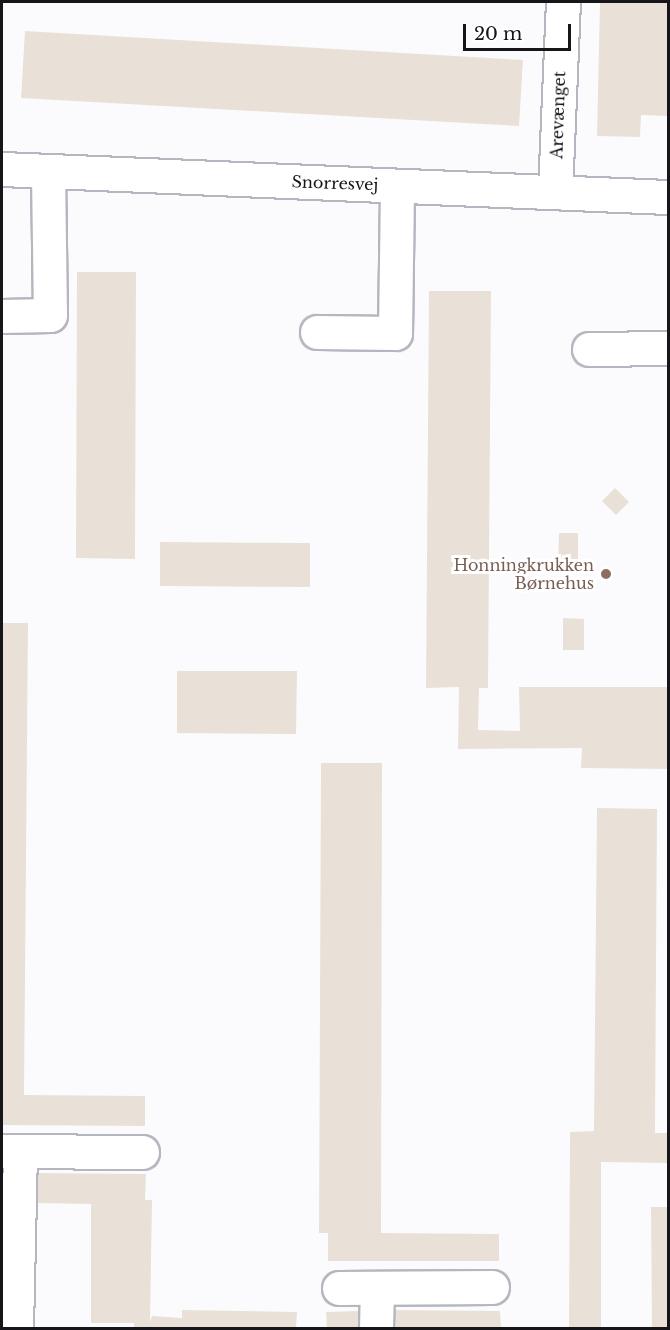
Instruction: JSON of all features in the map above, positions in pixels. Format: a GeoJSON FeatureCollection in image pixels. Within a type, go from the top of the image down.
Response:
{"type":"FeatureCollection","features":[{"type":"Feature","properties":{"kind":"street","name":"Arevænget"},"geometry":{"type":"LineString","coordinates":[[555,192],[563,2]]}},
{"type":"Feature","properties":{"kind":"street","name":"Snorresvej"},"geometry":{"type":"LineString","coordinates":[[2,169],[669,198]]}},
{"type":"Feature","properties":{"kind":"street"},"geometry":{"type":"LineString","coordinates":[[2,316],[50,315],[48,171]]}},
{"type":"Feature","properties":{"kind":"street"},"geometry":{"type":"LineString","coordinates":[[317,332],[395,333],[396,186]]}},
{"type":"Feature","properties":{"kind":"street"},"geometry":{"type":"LineString","coordinates":[[588,349],[669,348]]}},
{"type":"Feature","properties":{"kind":"street"},"geometry":{"type":"LineString","coordinates":[[16,1329],[11,1151],[142,1152]]}},
{"type":"Feature","properties":{"kind":"street"},"geometry":{"type":"LineString","coordinates":[[339,1288],[492,1287]]}},
{"type":"Feature","properties":{"kind":"street"},"geometry":{"type":"LineString","coordinates":[[376,1329],[377,1288]]}},
{"type":"Feature","properties":{"kind":"building"},"geometry":{"type":"Polygon","coordinates":[[[600,2],[668,2],[668,116],[641,115],[640,137],[597,136],[600,2]]]}},
{"type":"Feature","properties":{"kind":"building"},"geometry":{"type":"Polygon","coordinates":[[[25,31],[523,60],[519,126],[21,98],[25,31]]]}},
{"type":"Feature","properties":{"kind":"building"},"geometry":{"type":"Polygon","coordinates":[[[77,272],[136,272],[135,559],[76,558],[77,272]]]}},
{"type":"Feature","properties":{"kind":"building"},"geometry":{"type":"Polygon","coordinates":[[[429,291],[491,291],[488,688],[479,688],[478,730],[520,731],[519,687],[668,687],[668,769],[581,768],[582,748],[458,749],[459,687],[426,688],[429,291]]]}},
{"type":"Feature","properties":{"kind":"building"},"geometry":{"type":"Polygon","coordinates":[[[615,488],[629,502],[616,515],[602,501],[615,488]]]}},
{"type":"Feature","properties":{"kind":"building"},"geometry":{"type":"Polygon","coordinates":[[[559,533],[578,533],[578,568],[558,568],[559,533]]]}},
{"type":"Feature","properties":{"kind":"building"},"geometry":{"type":"Polygon","coordinates":[[[160,542],[310,543],[310,587],[160,586],[160,542]]]}},
{"type":"Feature","properties":{"kind":"building"},"geometry":{"type":"Polygon","coordinates":[[[563,618],[584,619],[584,650],[563,650],[563,618]]]}},
{"type":"Feature","properties":{"kind":"building"},"geometry":{"type":"Polygon","coordinates":[[[2,623],[28,623],[24,1095],[145,1096],[145,1126],[2,1125],[2,623]]]}},
{"type":"Feature","properties":{"kind":"building"},"geometry":{"type":"Polygon","coordinates":[[[177,671],[297,671],[296,734],[177,733],[177,671]]]}},
{"type":"Feature","properties":{"kind":"building"},"geometry":{"type":"Polygon","coordinates":[[[321,763],[382,763],[381,1233],[499,1234],[499,1261],[328,1261],[328,1233],[319,1233],[321,763]]]}},
{"type":"Feature","properties":{"kind":"building"},"geometry":{"type":"Polygon","coordinates":[[[597,808],[657,809],[655,1133],[668,1133],[668,1163],[601,1162],[601,1328],[569,1328],[570,1132],[594,1131],[597,808]]]}},
{"type":"Feature","properties":{"kind":"building"},"geometry":{"type":"Polygon","coordinates":[[[35,1173],[146,1174],[145,1200],[152,1200],[150,1322],[152,1316],[182,1318],[182,1310],[297,1312],[296,1328],[134,1328],[134,1323],[91,1323],[91,1204],[36,1203],[35,1173]]]}},
{"type":"Feature","properties":{"kind":"building"},"geometry":{"type":"Polygon","coordinates":[[[651,1207],[668,1207],[668,1328],[652,1328],[651,1207]]]}},
{"type":"Feature","properties":{"kind":"building"},"geometry":{"type":"Polygon","coordinates":[[[389,1310],[500,1311],[501,1328],[390,1328],[389,1310]]]}},
{"type":"Feature","properties":{"kind":"building"},"geometry":{"type":"Polygon","coordinates":[[[358,1311],[358,1328],[327,1328],[326,1312],[358,1311]]]}},
{"type":"Feature","properties":{"kind":"place","name":"Honningkrukken Børnehus"},"geometry":{"type":"Point","coordinates":[606,574]}}]}
